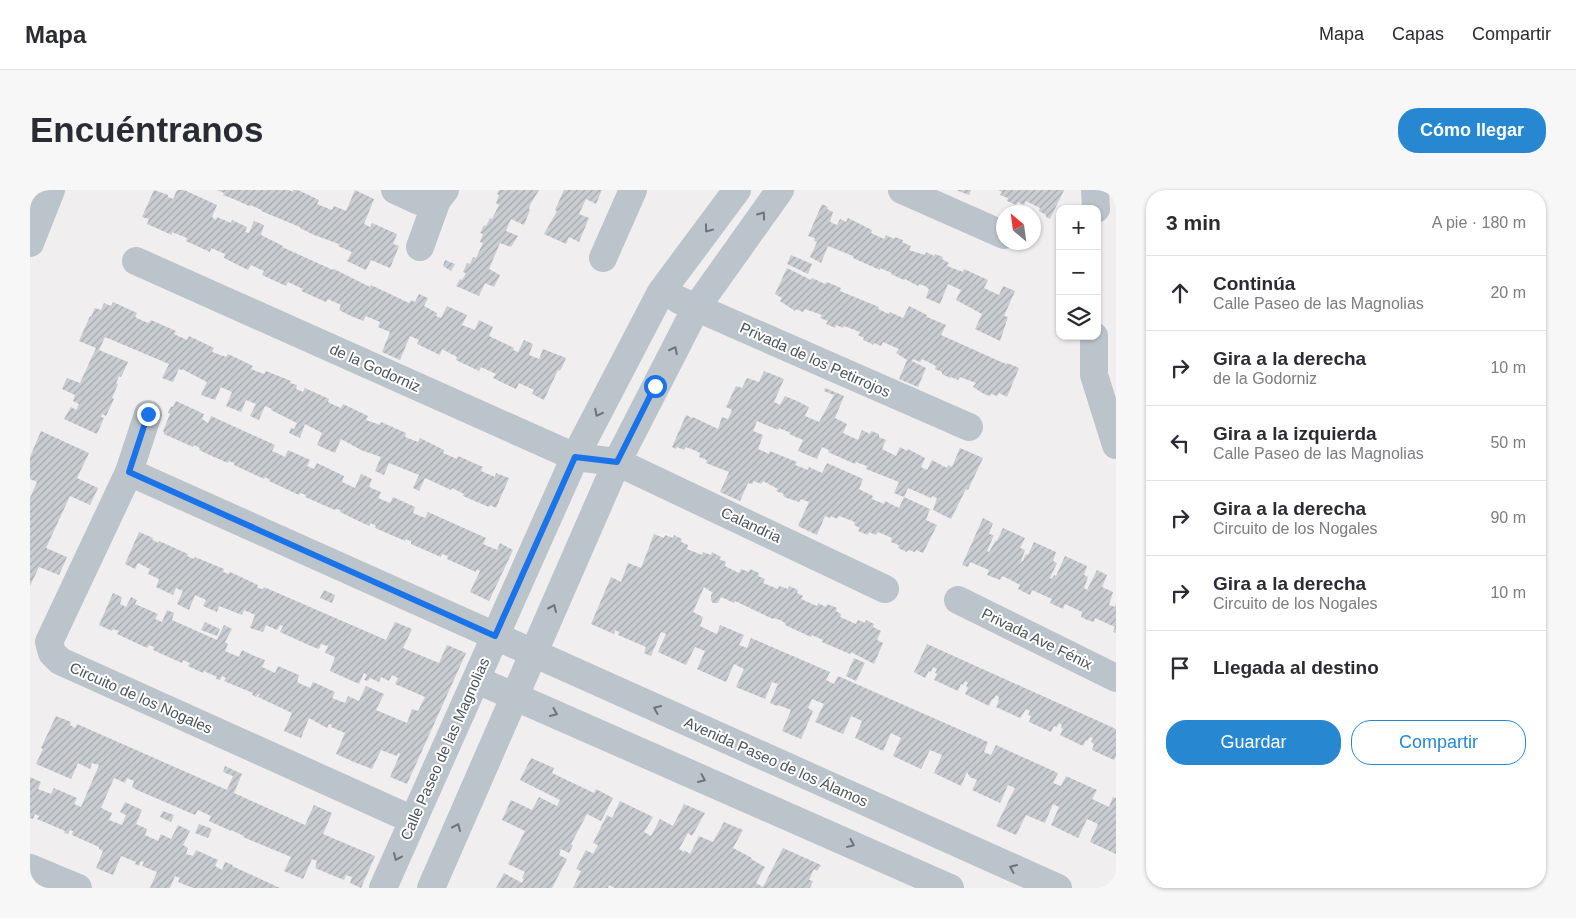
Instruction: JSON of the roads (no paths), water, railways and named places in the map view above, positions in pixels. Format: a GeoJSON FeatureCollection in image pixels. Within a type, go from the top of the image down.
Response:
{"type":"FeatureCollection","features":[{"type":"Feature","properties":{"kind":"street"},"geometry":{"type":"LineString","coordinates":[[30,243],[50,190]]}},
{"type":"Feature","properties":{"kind":"street"},"geometry":{"type":"LineString","coordinates":[[395,190],[419,201],[441,195]]}},
{"type":"Feature","properties":{"kind":"street"},"geometry":{"type":"LineString","coordinates":[[603,258],[634,190]]}},
{"type":"Feature","properties":{"kind":"street","name":"Calle Paseo de las Magnolias"},"geometry":{"type":"LineString","coordinates":[[383,888],[575,457],[661,292],[737,190]]}},
{"type":"Feature","properties":{"kind":"street"},"geometry":{"type":"LineString","coordinates":[[431,888],[617,462],[655,386],[696,308],[780,190]]}},
{"type":"Feature","properties":{"kind":"street"},"geometry":{"type":"LineString","coordinates":[[902,190],[996,231]]}},
{"type":"Feature","properties":{"kind":"street"},"geometry":{"type":"LineString","coordinates":[[1095,190],[1096,205]]}},
{"type":"Feature","properties":{"kind":"street"},"geometry":{"type":"LineString","coordinates":[[420,247],[441,195]]}},
{"type":"Feature","properties":{"kind":"street","name":"de la Godorniz"},"geometry":{"type":"LineString","coordinates":[[136,261],[575,457],[617,462]]}},
{"type":"Feature","properties":{"kind":"street","name":"Privada de los Petirrojos"},"geometry":{"type":"LineString","coordinates":[[661,292],[969,427]]}},
{"type":"Feature","properties":{"kind":"street"},"geometry":{"type":"LineString","coordinates":[[1094,340],[1094,375],[1114,436]]}},
{"type":"Feature","properties":{"kind":"street"},"geometry":{"type":"LineString","coordinates":[[618,375],[655,386]]}},
{"type":"Feature","properties":{"kind":"street","name":"Circuito de los Nogales"},"geometry":{"type":"LineString","coordinates":[[148,414],[129,472],[50,642],[52,653],[60,661],[413,820]]}},
{"type":"Feature","properties":{"kind":"street","name":"Calandria"},"geometry":{"type":"LineString","coordinates":[[617,462],[885,589]]}},
{"type":"Feature","properties":{"kind":"street"},"geometry":{"type":"LineString","coordinates":[[129,472],[495,636]]}},
{"type":"Feature","properties":{"kind":"street","name":"Privada Ave Fénix"},"geometry":{"type":"LineString","coordinates":[[958,600],[1116,678]]}},
{"type":"Feature","properties":{"kind":"street","name":"Avenida Paseo de los Álamos"},"geometry":{"type":"LineString","coordinates":[[495,636],[1058,888]]}},
{"type":"Feature","properties":{"kind":"street"},"geometry":{"type":"LineString","coordinates":[[477,680],[950,888]]}},
{"type":"Feature","properties":{"kind":"street"},"geometry":{"type":"LineString","coordinates":[[30,868],[78,888]]}}]}
